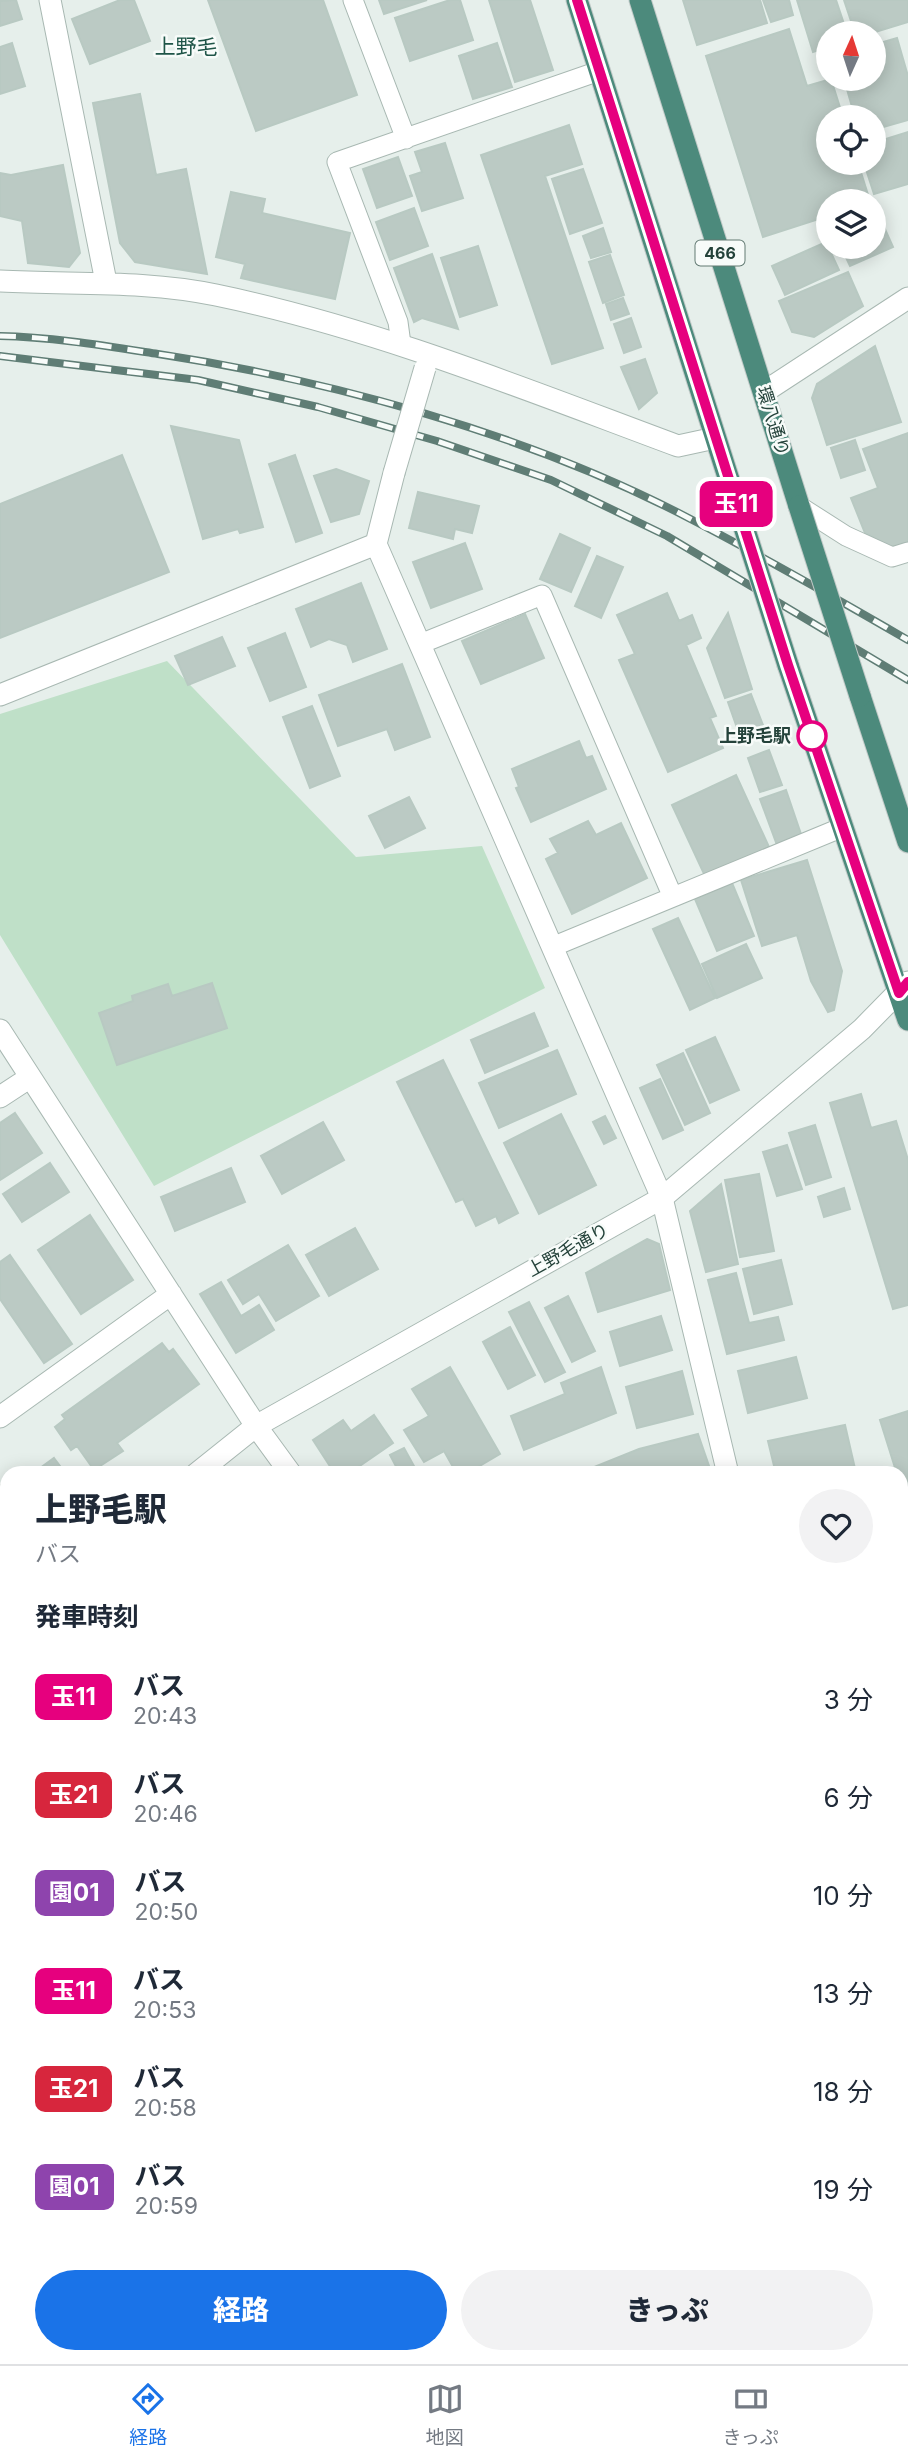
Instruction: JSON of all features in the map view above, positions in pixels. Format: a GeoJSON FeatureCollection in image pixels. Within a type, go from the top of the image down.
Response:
{"type":"FeatureCollection","features":[{"type":"Feature","properties":{"kind":"highway"},"geometry":{"type":"LineString","coordinates":[[577,0],[788,665],[843,827],[903,988],[908,1020]]}},
{"type":"Feature","properties":{"kind":"highway","name":"環八通り"},"geometry":{"type":"LineString","coordinates":[[640,0],[908,842]]}},
{"type":"Feature","properties":{"kind":"street"},"geometry":{"type":"LineString","coordinates":[[50,0],[106,282]]}},
{"type":"Feature","properties":{"kind":"street"},"geometry":{"type":"LineString","coordinates":[[0,281],[84,286],[106,282],[215,294],[401,345],[428,361],[678,446],[715,438]]}},
{"type":"Feature","properties":{"kind":"street"},"geometry":{"type":"LineString","coordinates":[[764,393],[908,298]]}},
{"type":"Feature","properties":{"kind":"street"},"geometry":{"type":"LineString","coordinates":[[428,361],[376,544],[662,1198],[726,1466]]}},
{"type":"Feature","properties":{"kind":"street"},"geometry":{"type":"LineString","coordinates":[[0,695],[376,544]]}},
{"type":"Feature","properties":{"kind":"street","name":"上野毛通り"},"geometry":{"type":"LineString","coordinates":[[207,1466],[256,1426],[662,1198],[862,1029],[903,988]]}},
{"type":"Feature","properties":{"kind":"street"},"geometry":{"type":"LineString","coordinates":[[0,1030],[256,1426],[285,1466]]}},
{"type":"Feature","properties":{"kind":"street"},"geometry":{"type":"LineString","coordinates":[[0,1097],[29,1078]]}},
{"type":"Feature","properties":{"kind":"street"},"geometry":{"type":"LineString","coordinates":[[0,1417],[170,1294]]}},
{"type":"Feature","properties":{"kind":"lane"},"geometry":{"type":"LineString","coordinates":[[353,0],[407,139]]}},
{"type":"Feature","properties":{"kind":"lane"},"geometry":{"type":"LineString","coordinates":[[401,345],[398,322],[337,162],[599,71]]}},
{"type":"Feature","properties":{"kind":"lane"},"geometry":{"type":"LineString","coordinates":[[799,506],[846,536],[892,557],[908,552]]}},
{"type":"Feature","properties":{"kind":"lane"},"geometry":{"type":"LineString","coordinates":[[420,644],[541,595],[672,895]]}},
{"type":"Feature","properties":{"kind":"lane"},"geometry":{"type":"LineString","coordinates":[[552,947],[672,895],[843,827]]}},
{"type":"Feature","properties":{"kind":"green space"},"geometry":{"type":"Polygon","coordinates":[[[167,661],[356,857],[482,846],[545,988],[154,1186],[0,935],[0,714],[167,661]]]}},
{"type":"Feature","properties":{"kind":"building"},"geometry":{"type":"Polygon","coordinates":[[[16,0],[22,19],[0,26],[0,1],[16,0]]]}},
{"type":"Feature","properties":{"kind":"building"},"geometry":{"type":"Polygon","coordinates":[[[120,0],[134,0],[150,41],[90,64],[72,19],[120,0]]]}},
{"type":"Feature","properties":{"kind":"building"},"geometry":{"type":"Polygon","coordinates":[[[208,0],[323,0],[357,95],[256,131],[208,0]]]}},
{"type":"Feature","properties":{"kind":"building"},"geometry":{"type":"Polygon","coordinates":[[[379,0],[427,0],[384,14],[379,0]]]}},
{"type":"Feature","properties":{"kind":"building"},"geometry":{"type":"Polygon","coordinates":[[[450,0],[460,0],[473,40],[410,61],[395,18],[450,0]]]}},
{"type":"Feature","properties":{"kind":"building"},"geometry":{"type":"Polygon","coordinates":[[[489,0],[530,0],[553,70],[515,82],[489,0]]]}},
{"type":"Feature","properties":{"kind":"building"},"geometry":{"type":"Polygon","coordinates":[[[683,0],[760,0],[767,23],[697,45],[683,0]]]}},
{"type":"Feature","properties":{"kind":"building"},"geometry":{"type":"Polygon","coordinates":[[[763,0],[789,0],[793,15],[771,22],[763,0]]]}},
{"type":"Feature","properties":{"kind":"building"},"geometry":{"type":"Polygon","coordinates":[[[797,0],[836,0],[843,21],[816,21],[816,51],[813,52],[797,0]]]}},
{"type":"Feature","properties":{"kind":"building"},"geometry":{"type":"Polygon","coordinates":[[[844,0],[908,0],[908,22],[886,29],[886,21],[851,21],[844,0]]]}},
{"type":"Feature","properties":{"kind":"building"},"geometry":{"type":"Polygon","coordinates":[[[789,29],[807,86],[816,83],[816,91],[835,91],[839,105],[816,105],[816,175],[862,175],[866,189],[816,189],[816,220],[763,237],[706,56],[789,29]]]}},
{"type":"Feature","properties":{"kind":"building"},"geometry":{"type":"Polygon","coordinates":[[[897,38],[908,76],[908,120],[886,126],[886,105],[852,105],[847,91],[886,91],[886,41],[897,38]]]}},
{"type":"Feature","properties":{"kind":"building"},"geometry":{"type":"Polygon","coordinates":[[[12,43],[25,86],[0,94],[0,47],[12,43]]]}},
{"type":"Feature","properties":{"kind":"building"},"geometry":{"type":"Polygon","coordinates":[[[497,43],[512,87],[473,99],[459,56],[497,43]]]}},
{"type":"Feature","properties":{"kind":"building"},"geometry":{"type":"Polygon","coordinates":[[[140,94],[156,175],[186,169],[207,274],[135,262],[120,243],[93,103],[140,94]]]}},
{"type":"Feature","properties":{"kind":"building"},"geometry":{"type":"Polygon","coordinates":[[[569,125],[582,164],[545,176],[603,348],[552,364],[481,155],[569,125]]]}},
{"type":"Feature","properties":{"kind":"building"},"geometry":{"type":"Polygon","coordinates":[[[908,132],[908,184],[886,190],[872,189],[868,175],[886,175],[886,139],[908,132]]]}},
{"type":"Feature","properties":{"kind":"building"},"geometry":{"type":"Polygon","coordinates":[[[445,143],[463,198],[422,211],[410,176],[422,172],[415,152],[445,143]]]}},
{"type":"Feature","properties":{"kind":"building"},"geometry":{"type":"Polygon","coordinates":[[[398,157],[412,196],[377,208],[363,169],[398,157]]]}},
{"type":"Feature","properties":{"kind":"building"},"geometry":{"type":"Polygon","coordinates":[[[63,165],[80,253],[69,267],[28,263],[22,221],[0,216],[0,173],[11,175],[63,165]]]}},
{"type":"Feature","properties":{"kind":"building"},"geometry":{"type":"Polygon","coordinates":[[[583,169],[602,223],[570,234],[552,179],[583,169]]]}},
{"type":"Feature","properties":{"kind":"building"},"geometry":{"type":"Polygon","coordinates":[[[231,192],[265,199],[262,213],[350,233],[335,299],[241,278],[245,264],[216,257],[231,192]]]}},
{"type":"Feature","properties":{"kind":"building"},"geometry":{"type":"Polygon","coordinates":[[[414,208],[428,246],[390,260],[376,222],[414,208]]]}},
{"type":"Feature","properties":{"kind":"building"},"geometry":{"type":"Polygon","coordinates":[[[603,228],[611,252],[591,258],[583,236],[603,228]]]}},
{"type":"Feature","properties":{"kind":"building"},"geometry":{"type":"Polygon","coordinates":[[[886,231],[893,247],[886,250],[886,231]]]}},
{"type":"Feature","properties":{"kind":"building"},"geometry":{"type":"Polygon","coordinates":[[[478,246],[497,305],[460,317],[441,258],[478,246]]]}},
{"type":"Feature","properties":{"kind":"building"},"geometry":{"type":"Polygon","coordinates":[[[816,246],[816,259],[834,259],[839,270],[785,295],[772,266],[816,246]]]}},
{"type":"Feature","properties":{"kind":"building"},"geometry":{"type":"Polygon","coordinates":[[[432,254],[458,329],[422,318],[414,322],[394,268],[432,254]]]}},
{"type":"Feature","properties":{"kind":"building"},"geometry":{"type":"Polygon","coordinates":[[[610,255],[624,295],[603,303],[589,262],[610,255]]]}},
{"type":"Feature","properties":{"kind":"building"},"geometry":{"type":"Polygon","coordinates":[[[847,259],[866,259],[850,266],[847,259]]]}},
{"type":"Feature","properties":{"kind":"building"},"geometry":{"type":"Polygon","coordinates":[[[848,272],[863,306],[814,337],[792,332],[779,301],[848,272]]]}},
{"type":"Feature","properties":{"kind":"building"},"geometry":{"type":"Polygon","coordinates":[[[623,298],[629,314],[611,320],[606,304],[623,298]]]}},
{"type":"Feature","properties":{"kind":"building"},"geometry":{"type":"Polygon","coordinates":[[[631,318],[641,347],[624,353],[614,324],[631,318]]]}},
{"type":"Feature","properties":{"kind":"building"},"geometry":{"type":"Polygon","coordinates":[[[875,346],[901,422],[827,445],[812,398],[817,384],[875,346]]]}},
{"type":"Feature","properties":{"kind":"building"},"geometry":{"type":"Polygon","coordinates":[[[645,359],[657,393],[639,409],[621,367],[645,359]]]}},
{"type":"Feature","properties":{"kind":"building"},"geometry":{"type":"Polygon","coordinates":[[[171,426],[239,440],[263,527],[240,533],[238,529],[203,539],[171,426]]]}},
{"type":"Feature","properties":{"kind":"building"},"geometry":{"type":"Polygon","coordinates":[[[908,433],[908,547],[899,551],[865,533],[851,498],[878,488],[863,449],[908,433]]]}},
{"type":"Feature","properties":{"kind":"building"},"geometry":{"type":"Polygon","coordinates":[[[855,440],[865,470],[841,478],[831,448],[855,440]]]}},
{"type":"Feature","properties":{"kind":"building"},"geometry":{"type":"Polygon","coordinates":[[[122,455],[169,572],[0,638],[0,504],[122,455]]]}},
{"type":"Feature","properties":{"kind":"building"},"geometry":{"type":"Polygon","coordinates":[[[295,455],[322,533],[296,542],[269,464],[295,455]]]}},
{"type":"Feature","properties":{"kind":"building"},"geometry":{"type":"Polygon","coordinates":[[[336,469],[369,481],[359,514],[331,522],[314,476],[336,469]]]}},
{"type":"Feature","properties":{"kind":"building"},"geometry":{"type":"Polygon","coordinates":[[[418,492],[479,506],[472,533],[455,529],[453,539],[409,528],[418,492]]]}},
{"type":"Feature","properties":{"kind":"building"},"geometry":{"type":"Polygon","coordinates":[[[560,534],[590,548],[571,592],[540,579],[560,534]]]}},
{"type":"Feature","properties":{"kind":"building"},"geometry":{"type":"Polygon","coordinates":[[[465,543],[482,589],[431,608],[413,562],[465,543]]]}},
{"type":"Feature","properties":{"kind":"building"},"geometry":{"type":"Polygon","coordinates":[[[597,556],[623,567],[601,618],[575,606],[597,556]]]}},
{"type":"Feature","properties":{"kind":"building"},"geometry":{"type":"Polygon","coordinates":[[[361,583],[387,649],[353,662],[347,645],[329,639],[311,647],[296,609],[361,583]]]}},
{"type":"Feature","properties":{"kind":"building"},"geometry":{"type":"Polygon","coordinates":[[[667,593],[679,621],[692,615],[701,638],[686,645],[716,716],[710,718],[723,748],[668,772],[619,660],[635,654],[617,615],[667,593]]]}},
{"type":"Feature","properties":{"kind":"building"},"geometry":{"type":"Polygon","coordinates":[[[728,613],[752,689],[725,698],[707,648],[728,613]]]}},
{"type":"Feature","properties":{"kind":"building"},"geometry":{"type":"Polygon","coordinates":[[[525,614],[544,658],[481,684],[462,641],[525,614]]]}},
{"type":"Feature","properties":{"kind":"building"},"geometry":{"type":"Polygon","coordinates":[[[285,633],[306,687],[270,701],[248,648],[285,633]]]}},
{"type":"Feature","properties":{"kind":"building"},"geometry":{"type":"Polygon","coordinates":[[[222,637],[235,666],[188,685],[175,656],[222,637]]]}},
{"type":"Feature","properties":{"kind":"building"},"geometry":{"type":"Polygon","coordinates":[[[402,664],[430,737],[395,750],[387,729],[338,746],[319,695],[402,664]]]}},
{"type":"Feature","properties":{"kind":"building"},"geometry":{"type":"Polygon","coordinates":[[[751,694],[766,733],[742,742],[728,702],[751,694]]]}},
{"type":"Feature","properties":{"kind":"building"},"geometry":{"type":"Polygon","coordinates":[[[312,706],[340,776],[310,788],[283,717],[312,706]]]}},
{"type":"Feature","properties":{"kind":"building"},"geometry":{"type":"Polygon","coordinates":[[[579,741],[586,758],[592,756],[606,789],[531,822],[516,788],[519,787],[512,769],[579,741]]]}},
{"type":"Feature","properties":{"kind":"building"},"geometry":{"type":"Polygon","coordinates":[[[769,750],[782,785],[760,792],[748,758],[769,750]]]}},
{"type":"Feature","properties":{"kind":"building"},"geometry":{"type":"Polygon","coordinates":[[[736,775],[769,847],[705,876],[672,805],[736,775]]]}},
{"type":"Feature","properties":{"kind":"building"},"geometry":{"type":"Polygon","coordinates":[[[786,790],[802,837],[777,845],[760,799],[786,790]]]}},
{"type":"Feature","properties":{"kind":"building"},"geometry":{"type":"Polygon","coordinates":[[[409,797],[425,828],[385,848],[369,816],[409,797]]]}},
{"type":"Feature","properties":{"kind":"building"},"geometry":{"type":"Polygon","coordinates":[[[588,821],[596,835],[621,823],[647,878],[572,914],[546,859],[558,853],[550,839],[588,821]]]}},
{"type":"Feature","properties":{"kind":"building"},"geometry":{"type":"Polygon","coordinates":[[[807,860],[842,971],[834,1010],[828,1012],[811,981],[797,935],[762,946],[741,880],[807,860]]]}},
{"type":"Feature","properties":{"kind":"building"},"geometry":{"type":"Polygon","coordinates":[[[732,883],[754,936],[717,951],[695,899],[732,883]]]}},
{"type":"Feature","properties":{"kind":"building"},"geometry":{"type":"Polygon","coordinates":[[[678,918],[715,998],[690,1010],[653,929],[678,918]]]}},
{"type":"Feature","properties":{"kind":"building"},"geometry":{"type":"Polygon","coordinates":[[[746,944],[762,978],[717,998],[702,964],[746,944]]]}},
{"type":"Feature","properties":{"kind":"building"},"geometry":{"type":"Polygon","coordinates":[[[212,983],[227,1028],[117,1065],[99,1013],[133,1001],[132,996],[168,984],[172,996],[212,983]]]}},
{"type":"Feature","properties":{"kind":"building"},"geometry":{"type":"Polygon","coordinates":[[[534,1013],[548,1046],[485,1073],[471,1040],[534,1013]]]}},
{"type":"Feature","properties":{"kind":"building"},"geometry":{"type":"Polygon","coordinates":[[[715,1037],[739,1090],[710,1103],[686,1050],[715,1037]]]}},
{"type":"Feature","properties":{"kind":"building"},"geometry":{"type":"Polygon","coordinates":[[[557,1050],[576,1094],[499,1128],[479,1083],[557,1050]]]}},
{"type":"Feature","properties":{"kind":"building"},"geometry":{"type":"Polygon","coordinates":[[[683,1053],[710,1113],[685,1125],[657,1065],[683,1053]]]}},
{"type":"Feature","properties":{"kind":"building"},"geometry":{"type":"Polygon","coordinates":[[[443,1060],[518,1213],[499,1223],[496,1216],[476,1226],[463,1199],[456,1202],[397,1082],[443,1060]]]}},
{"type":"Feature","properties":{"kind":"building"},"geometry":{"type":"Polygon","coordinates":[[[660,1079],[683,1130],[663,1139],[640,1088],[660,1079]]]}},
{"type":"Feature","properties":{"kind":"building"},"geometry":{"type":"Polygon","coordinates":[[[861,1094],[871,1128],[896,1121],[908,1160],[908,1305],[893,1309],[830,1103],[861,1094]]]}},
{"type":"Feature","properties":{"kind":"building"},"geometry":{"type":"Polygon","coordinates":[[[15,1113],[42,1153],[0,1180],[0,1123],[15,1113]]]}},
{"type":"Feature","properties":{"kind":"building"},"geometry":{"type":"Polygon","coordinates":[[[561,1114],[596,1185],[539,1214],[504,1143],[561,1114]]]}},
{"type":"Feature","properties":{"kind":"building"},"geometry":{"type":"Polygon","coordinates":[[[605,1116],[616,1138],[604,1144],[593,1122],[605,1116]]]}},
{"type":"Feature","properties":{"kind":"building"},"geometry":{"type":"Polygon","coordinates":[[[323,1122],[344,1160],[282,1194],[261,1156],[323,1122]]]}},
{"type":"Feature","properties":{"kind":"building"},"geometry":{"type":"Polygon","coordinates":[[[815,1125],[831,1177],[806,1185],[789,1133],[815,1125]]]}},
{"type":"Feature","properties":{"kind":"building"},"geometry":{"type":"Polygon","coordinates":[[[787,1145],[802,1189],[777,1196],[763,1152],[787,1145]]]}},
{"type":"Feature","properties":{"kind":"building"},"geometry":{"type":"Polygon","coordinates":[[[50,1163],[69,1192],[22,1222],[3,1194],[50,1163]]]}},
{"type":"Feature","properties":{"kind":"building"},"geometry":{"type":"Polygon","coordinates":[[[231,1168],[245,1202],[175,1231],[161,1197],[231,1168]]]}},
{"type":"Feature","properties":{"kind":"building"},"geometry":{"type":"Polygon","coordinates":[[[759,1174],[774,1251],[740,1257],[725,1180],[759,1174]]]}},
{"type":"Feature","properties":{"kind":"building"},"geometry":{"type":"Polygon","coordinates":[[[721,1184],[738,1264],[706,1272],[690,1211],[721,1184]]]}},
{"type":"Feature","properties":{"kind":"building"},"geometry":{"type":"Polygon","coordinates":[[[844,1188],[850,1209],[824,1217],[818,1197],[844,1188]]]}},
{"type":"Feature","properties":{"kind":"building"},"geometry":{"type":"Polygon","coordinates":[[[90,1215],[133,1280],[81,1314],[38,1250],[90,1215]]]}},
{"type":"Feature","properties":{"kind":"building"},"geometry":{"type":"Polygon","coordinates":[[[355,1228],[378,1269],[329,1296],[306,1255],[355,1228]]]}},
{"type":"Feature","properties":{"kind":"building"},"geometry":{"type":"Polygon","coordinates":[[[647,1239],[659,1244],[670,1290],[598,1312],[586,1273],[647,1239]]]}},
{"type":"Feature","properties":{"kind":"building"},"geometry":{"type":"Polygon","coordinates":[[[288,1245],[319,1296],[276,1321],[259,1294],[243,1304],[228,1280],[288,1245]]]}},
{"type":"Feature","properties":{"kind":"building"},"geometry":{"type":"Polygon","coordinates":[[[10,1255],[72,1344],[44,1363],[0,1299],[0,1262],[10,1255]]]}},
{"type":"Feature","properties":{"kind":"building"},"geometry":{"type":"Polygon","coordinates":[[[781,1260],[792,1304],[754,1314],[743,1269],[781,1260]]]}},
{"type":"Feature","properties":{"kind":"building"},"geometry":{"type":"Polygon","coordinates":[[[736,1273],[749,1323],[778,1317],[784,1340],[727,1354],[708,1280],[736,1273]]]}},
{"type":"Feature","properties":{"kind":"building"},"geometry":{"type":"Polygon","coordinates":[[[221,1282],[241,1316],[259,1305],[274,1330],[236,1353],[200,1294],[221,1282]]]}},
{"type":"Feature","properties":{"kind":"building"},"geometry":{"type":"Polygon","coordinates":[[[568,1296],[595,1351],[572,1362],[545,1308],[568,1296]]]}},
{"type":"Feature","properties":{"kind":"building"},"geometry":{"type":"Polygon","coordinates":[[[529,1302],[565,1372],[545,1382],[509,1312],[529,1302]]]}},
{"type":"Feature","properties":{"kind":"building"},"geometry":{"type":"Polygon","coordinates":[[[661,1316],[672,1350],[620,1366],[610,1332],[661,1316]]]}},
{"type":"Feature","properties":{"kind":"building"},"geometry":{"type":"Polygon","coordinates":[[[510,1327],[535,1375],[508,1389],[483,1342],[510,1327]]]}},
{"type":"Feature","properties":{"kind":"building"},"geometry":{"type":"Polygon","coordinates":[[[162,1343],[169,1352],[173,1349],[199,1384],[117,1443],[123,1451],[100,1466],[91,1466],[77,1446],[71,1450],[55,1427],[65,1419],[62,1415],[162,1343]]]}},
{"type":"Feature","properties":{"kind":"building"},"geometry":{"type":"Polygon","coordinates":[[[796,1357],[807,1398],[748,1413],[738,1371],[796,1357]]]}},
{"type":"Feature","properties":{"kind":"building"},"geometry":{"type":"Polygon","coordinates":[[[450,1367],[500,1454],[480,1466],[452,1466],[444,1451],[424,1462],[404,1430],[429,1416],[412,1389],[450,1367]]]}},
{"type":"Feature","properties":{"kind":"building"},"geometry":{"type":"Polygon","coordinates":[[[601,1367],[616,1413],[524,1450],[511,1416],[565,1394],[561,1383],[601,1367]]]}},
{"type":"Feature","properties":{"kind":"building"},"geometry":{"type":"Polygon","coordinates":[[[682,1371],[693,1414],[637,1428],[626,1387],[682,1371]]]}},
{"type":"Feature","properties":{"kind":"building"},"geometry":{"type":"Polygon","coordinates":[[[908,1411],[908,1466],[894,1466],[880,1420],[908,1411]]]}},
{"type":"Feature","properties":{"kind":"building"},"geometry":{"type":"Polygon","coordinates":[[[374,1415],[393,1443],[360,1466],[330,1466],[313,1440],[343,1420],[351,1431],[374,1415]]]}},
{"type":"Feature","properties":{"kind":"building"},"geometry":{"type":"Polygon","coordinates":[[[845,1425],[854,1466],[774,1466],[768,1441],[845,1425]]]}},
{"type":"Feature","properties":{"kind":"building"},"geometry":{"type":"Polygon","coordinates":[[[698,1434],[709,1466],[597,1466],[639,1449],[698,1434]]]}},
{"type":"Feature","properties":{"kind":"building"},"geometry":{"type":"Polygon","coordinates":[[[404,1448],[414,1466],[396,1466],[390,1455],[404,1448]]]}},
{"type":"Feature","properties":{"kind":"building"},"geometry":{"type":"Polygon","coordinates":[[[54,1458],[60,1466],[43,1466],[54,1458]]]}},
{"type":"Feature","properties":{"kind":"railway"},"geometry":{"type":"LineString","coordinates":[[0,336],[79,342],[223,365],[356,395],[490,434],[555,458],[677,512],[908,640]]}},
{"type":"Feature","properties":{"kind":"railway"},"geometry":{"type":"LineString","coordinates":[[0,356],[198,380],[318,407],[437,441],[551,480],[667,536],[908,680]]}},
{"type":"Feature","properties":{"kind":"bus line","name":"玉11"},"geometry":{"type":"LineString","coordinates":[[577,0],[788,665],[899,993],[908,982]]}},
{"type":"Feature","properties":{"kind":"place","name":"上野毛駅"},"geometry":{"type":"Point","coordinates":[812,736]}},
{"type":"Feature","properties":{"kind":"district","name":"上野毛"},"geometry":{"type":"Point","coordinates":[186,47]}}]}
